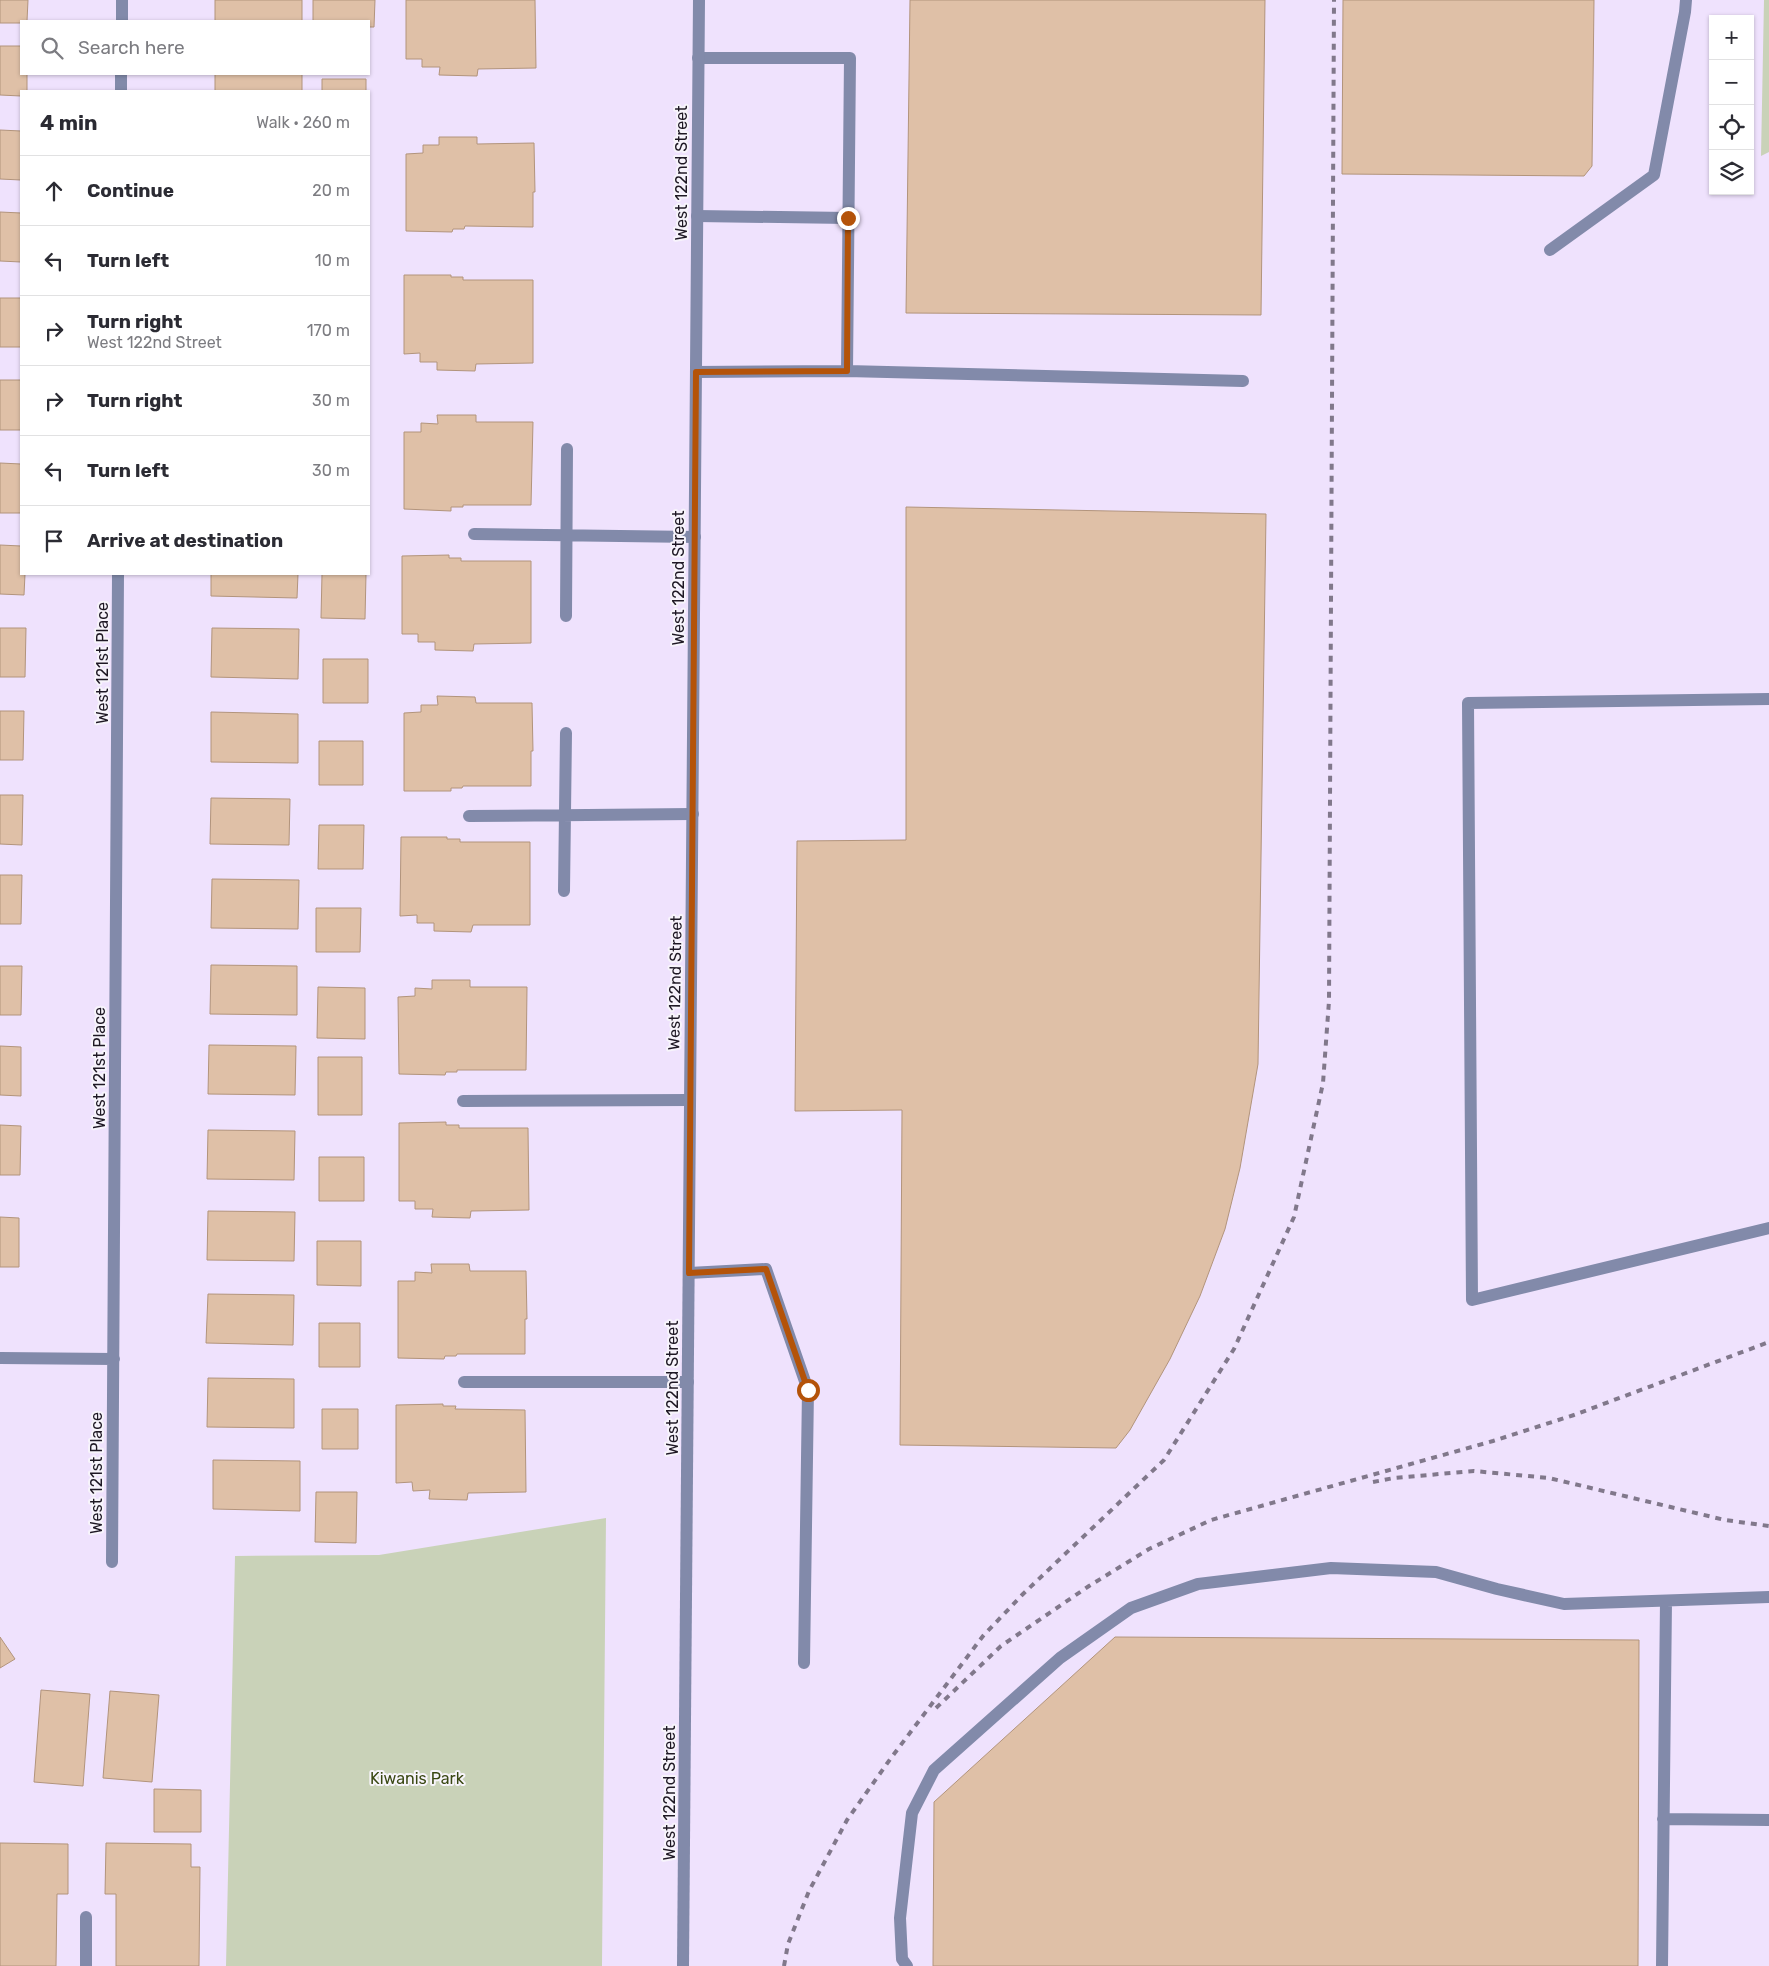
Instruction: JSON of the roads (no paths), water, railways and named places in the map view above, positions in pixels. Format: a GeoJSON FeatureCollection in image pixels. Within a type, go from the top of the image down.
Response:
{"type":"FeatureCollection","features":[{"type":"Feature","properties":{"kind":"street"},"geometry":{"type":"LineString","coordinates":[[122,0],[122,20]]}},
{"type":"Feature","properties":{"kind":"street","name":"West 122nd Street"},"geometry":{"type":"LineString","coordinates":[[683,1966],[699,0]]}},
{"type":"Feature","properties":{"kind":"street"},"geometry":{"type":"LineString","coordinates":[[1550,250],[1654,175],[1686,0]]}},
{"type":"Feature","properties":{"kind":"street"},"geometry":{"type":"LineString","coordinates":[[698,58],[850,58],[847,371]]}},
{"type":"Feature","properties":{"kind":"street"},"geometry":{"type":"LineString","coordinates":[[121,75],[121,90]]}},
{"type":"Feature","properties":{"kind":"street"},"geometry":{"type":"LineString","coordinates":[[697,216],[848,218]]}},
{"type":"Feature","properties":{"kind":"street"},"geometry":{"type":"LineString","coordinates":[[696,372],[847,371],[1243,381]]}},
{"type":"Feature","properties":{"kind":"street"},"geometry":{"type":"LineString","coordinates":[[566,616],[567,450]]}},
{"type":"Feature","properties":{"kind":"street"},"geometry":{"type":"LineString","coordinates":[[474,534],[695,537]]}},
{"type":"Feature","properties":{"kind":"street","name":"West 121st Place"},"geometry":{"type":"LineString","coordinates":[[112,1562],[118,575]]}},
{"type":"Feature","properties":{"kind":"street"},"geometry":{"type":"LineString","coordinates":[[1769,699],[1468,703],[1472,1300],[1769,1228]]}},
{"type":"Feature","properties":{"kind":"street"},"geometry":{"type":"LineString","coordinates":[[564,891],[566,733]]}},
{"type":"Feature","properties":{"kind":"street"},"geometry":{"type":"LineString","coordinates":[[470,816],[693,814]]}},
{"type":"Feature","properties":{"kind":"street"},"geometry":{"type":"LineString","coordinates":[[463,1101],[690,1100]]}},
{"type":"Feature","properties":{"kind":"street"},"geometry":{"type":"LineString","coordinates":[[689,1273],[766,1269],[808,1390],[804,1663]]}},
{"type":"Feature","properties":{"kind":"street"},"geometry":{"type":"LineString","coordinates":[[0,1358],[114,1359]]}},
{"type":"Feature","properties":{"kind":"street"},"geometry":{"type":"LineString","coordinates":[[464,1382],[688,1382]]}},
{"type":"Feature","properties":{"kind":"street"},"geometry":{"type":"LineString","coordinates":[[906,1966],[902,1959],[900,1918],[912,1813],[934,1770],[1060,1658],[1131,1608],[1198,1584],[1330,1568],[1436,1572],[1497,1589],[1564,1604],[1769,1597]]}},
{"type":"Feature","properties":{"kind":"street"},"geometry":{"type":"LineString","coordinates":[[1662,1966],[1666,1600]]}},
{"type":"Feature","properties":{"kind":"street"},"geometry":{"type":"LineString","coordinates":[[1664,1819],[1769,1820]]}},
{"type":"Feature","properties":{"kind":"street"},"geometry":{"type":"LineString","coordinates":[[86,1917],[86,1966]]}},
{"type":"Feature","properties":{"kind":"railway"},"geometry":{"type":"LineString","coordinates":[[784,1966],[788,1944],[809,1891],[847,1820],[983,1636],[1023,1594],[1164,1460],[1234,1349],[1294,1217],[1323,1083],[1329,1001],[1334,0]]}},
{"type":"Feature","properties":{"kind":"railway"},"geometry":{"type":"LineString","coordinates":[[936,1708],[1001,1646],[1089,1586],[1149,1549],[1211,1520],[1493,1441],[1574,1415],[1769,1342]]}},
{"type":"Feature","properties":{"kind":"railway"},"geometry":{"type":"LineString","coordinates":[[1373,1482],[1394,1478],[1474,1471],[1549,1478],[1725,1520],[1769,1526]]}},
{"type":"Feature","properties":{"kind":"park label","name":"Kiwanis Park"},"geometry":{"type":"Point","coordinates":[417,1778]}}]}
